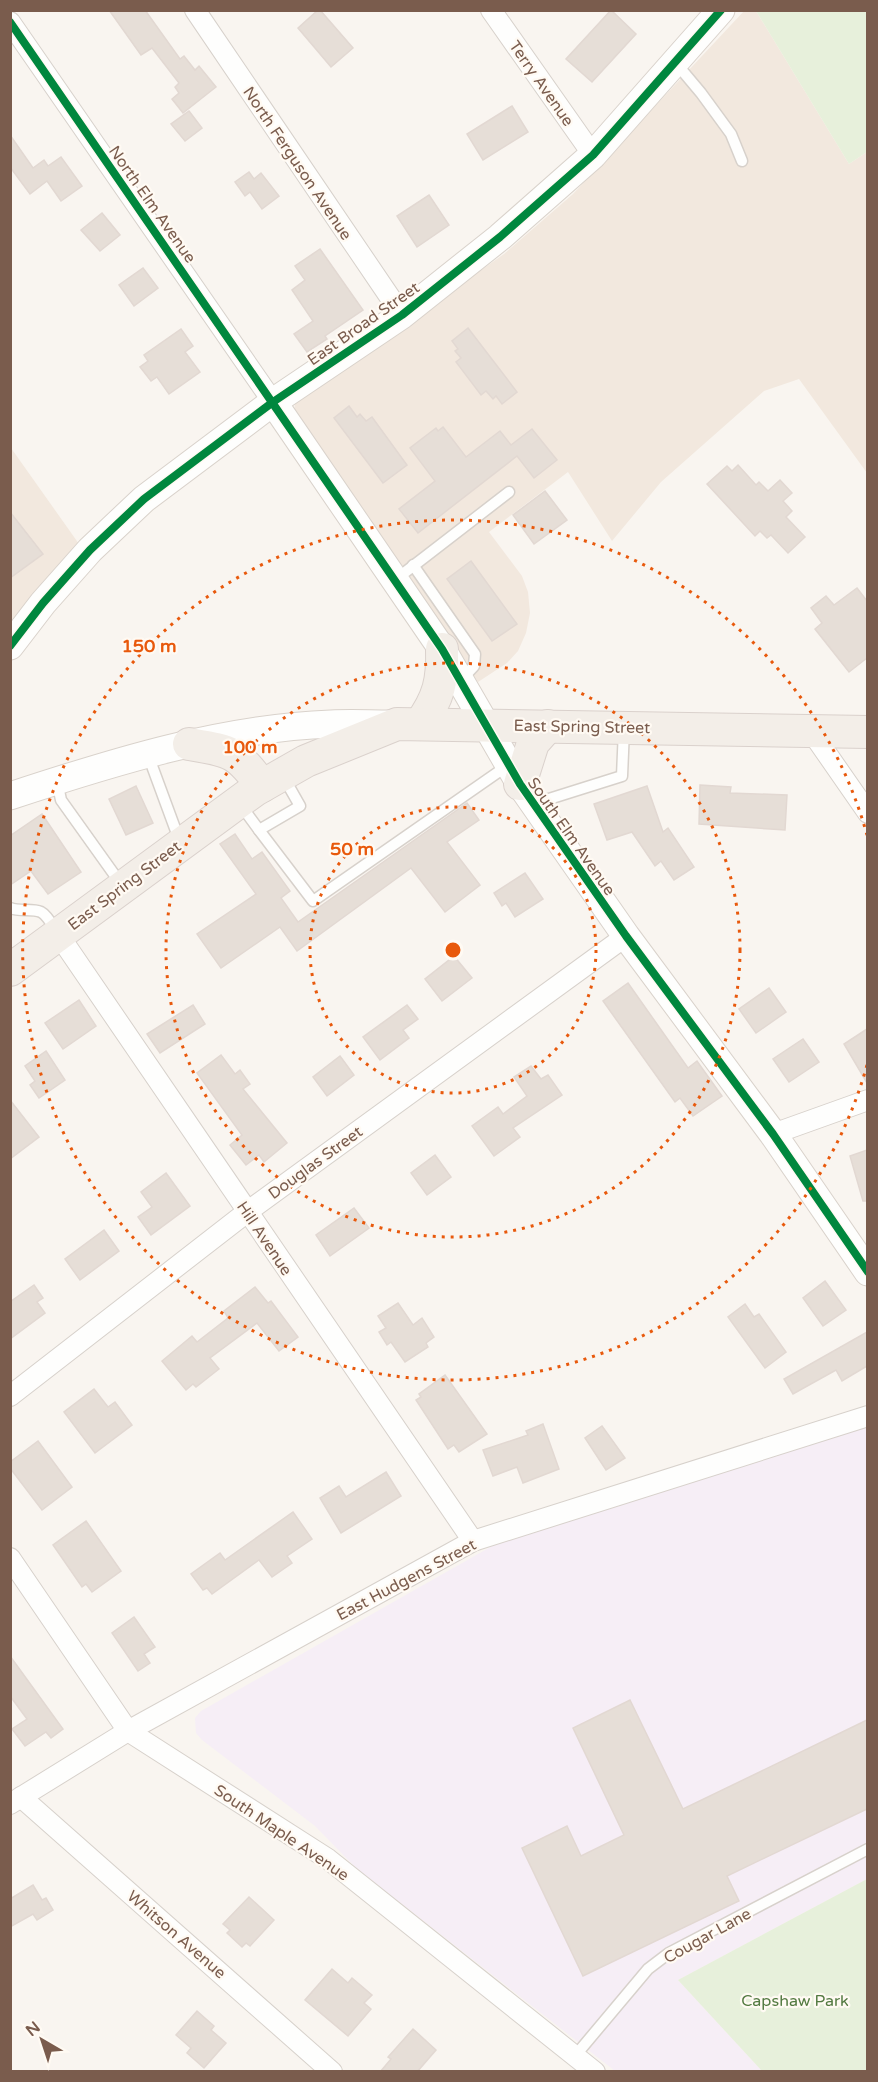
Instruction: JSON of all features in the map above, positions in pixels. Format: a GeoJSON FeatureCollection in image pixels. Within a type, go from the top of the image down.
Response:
{"type":"FeatureCollection","features":[{"type":"Feature","properties":{"kind":"main road"},"geometry":{"type":"LineString","coordinates":[[409,724],[431,709],[443,671],[442,649]]}},
{"type":"Feature","properties":{"kind":"main road","name":"East Spring Street"},"geometry":{"type":"LineString","coordinates":[[10,970],[184,841],[261,788],[306,761],[409,724],[867,732]]}},
{"type":"Feature","properties":{"kind":"main road"},"geometry":{"type":"LineString","coordinates":[[520,784],[533,743],[548,726]]}},
{"type":"Feature","properties":{"kind":"main road"},"geometry":{"type":"LineString","coordinates":[[189,744],[220,750],[236,756],[250,770],[261,788]]}},
{"type":"Feature","properties":{"kind":"street","name":"North Ferguson Avenue"},"geometry":{"type":"LineString","coordinates":[[195,10],[402,315]]}},
{"type":"Feature","properties":{"kind":"street","name":"Terry Avenue"},"geometry":{"type":"LineString","coordinates":[[491,10],[593,155]]}},
{"type":"Feature","properties":{"kind":"street","name":"East Broad Street"},"geometry":{"type":"LineString","coordinates":[[12,642],[90,550],[144,499],[273,402],[402,315],[500,237],[593,155],[721,10]]}},
{"type":"Feature","properties":{"kind":"street","name":"North Elm Avenue"},"geometry":{"type":"LineString","coordinates":[[10,22],[273,402]]}},
{"type":"Feature","properties":{"kind":"street","name":"South Elm Avenue"},"geometry":{"type":"LineString","coordinates":[[273,402],[404,573],[442,649],[520,784],[626,936],[773,1134],[867,1272]]}},
{"type":"Feature","properties":{"kind":"street"},"geometry":{"type":"LineString","coordinates":[[10,796],[189,744],[255,732],[329,724],[409,724]]}},
{"type":"Feature","properties":{"kind":"street"},"geometry":{"type":"LineString","coordinates":[[811,731],[867,813]]}},
{"type":"Feature","properties":{"kind":"street","name":"Hill Avenue"},"geometry":{"type":"LineString","coordinates":[[58,934],[473,1541]]}},
{"type":"Feature","properties":{"kind":"street","name":"Douglas Street"},"geometry":{"type":"LineString","coordinates":[[10,1396],[247,1212],[626,936]]}},
{"type":"Feature","properties":{"kind":"street"},"geometry":{"type":"LineString","coordinates":[[773,1134],[867,1100]]}},
{"type":"Feature","properties":{"kind":"street","name":"East Hudgens Street"},"geometry":{"type":"LineString","coordinates":[[16,1801],[128,1731],[473,1541],[867,1416]]}},
{"type":"Feature","properties":{"kind":"street","name":"South Maple Avenue"},"geometry":{"type":"LineString","coordinates":[[10,1558],[128,1731],[328,1859],[595,2072]]}},
{"type":"Feature","properties":{"kind":"street","name":"Whitson Avenue"},"geometry":{"type":"LineString","coordinates":[[16,1801],[332,2072]]}},
{"type":"Feature","properties":{"kind":"lane"},"geometry":{"type":"LineString","coordinates":[[675,62],[731,134],[742,161]]}},
{"type":"Feature","properties":{"kind":"lane"},"geometry":{"type":"LineString","coordinates":[[460,681],[474,666],[475,654],[404,573],[509,492]]}},
{"type":"Feature","properties":{"kind":"lane"},"geometry":{"type":"LineString","coordinates":[[259,830],[300,806],[261,788],[259,830],[313,901],[520,784],[622,776],[624,727]]}},
{"type":"Feature","properties":{"kind":"lane"},"geometry":{"type":"LineString","coordinates":[[148,755],[176,831],[184,841]]}},
{"type":"Feature","properties":{"kind":"lane"},"geometry":{"type":"LineString","coordinates":[[57,781],[61,800],[123,887]]}},
{"type":"Feature","properties":{"kind":"lane"},"geometry":{"type":"LineString","coordinates":[[10,908],[18,911],[40,911],[58,934]]}},
{"type":"Feature","properties":{"kind":"lane","name":"Cougar Lane"},"geometry":{"type":"LineString","coordinates":[[575,2056],[648,1969],[669,1953],[867,1849]]}},
{"type":"Feature","properties":{"kind":"shaded area"},"geometry":{"type":"Polygon","coordinates":[[[744,11],[756,11],[849,164],[867,152],[867,473],[799,379],[764,391],[661,482],[612,541],[568,472],[489,532],[522,576],[528,592],[530,613],[526,633],[518,651],[507,663],[478,682],[294,412],[295,404],[307,393],[504,254],[573,194],[744,11]]]}},
{"type":"Feature","properties":{"kind":"shaded area"},"geometry":{"type":"Polygon","coordinates":[[[11,448],[79,544],[11,631],[11,448]]]}},
{"type":"Feature","properties":{"kind":"shaded area"},"geometry":{"type":"Polygon","coordinates":[[[867,1427],[867,1879],[678,1980],[762,2071],[615,2071],[356,1868],[315,1826],[202,1740],[196,1733],[195,1718],[201,1711],[501,1541],[867,1427]]]}},
{"type":"Feature","properties":{"kind":"green space"},"geometry":{"type":"Polygon","coordinates":[[[756,11],[867,11],[867,152],[849,164],[756,11]]]}},
{"type":"Feature","properties":{"kind":"green space","name":"Capshaw Park"},"geometry":{"type":"Polygon","coordinates":[[[867,1879],[867,2071],[762,2071],[678,1980],[867,1879]]]}},
{"type":"Feature","properties":{"kind":"building"},"geometry":{"type":"Polygon","coordinates":[[[109,10],[145,10],[180,59],[184,56],[195,70],[199,66],[216,87],[183,113],[172,99],[179,93],[175,87],[179,83],[152,48],[141,55],[109,10]]]}},
{"type":"Feature","properties":{"kind":"building"},"geometry":{"type":"Polygon","coordinates":[[[318,10],[353,48],[331,67],[298,28],[318,10]]]}},
{"type":"Feature","properties":{"kind":"building"},"geometry":{"type":"Polygon","coordinates":[[[611,10],[636,34],[592,82],[566,59],[611,10]]]}},
{"type":"Feature","properties":{"kind":"building"},"geometry":{"type":"Polygon","coordinates":[[[512,106],[528,132],[483,160],[467,134],[512,106]]]}},
{"type":"Feature","properties":{"kind":"building"},"geometry":{"type":"Polygon","coordinates":[[[189,111],[202,128],[185,141],[171,124],[189,111]]]}},
{"type":"Feature","properties":{"kind":"building"},"geometry":{"type":"Polygon","coordinates":[[[10,135],[33,168],[44,160],[48,166],[61,157],[82,186],[61,201],[47,181],[30,194],[10,167],[10,135]]]}},
{"type":"Feature","properties":{"kind":"building"},"geometry":{"type":"Polygon","coordinates":[[[249,172],[254,179],[261,173],[279,196],[262,209],[250,192],[245,196],[235,182],[249,172]]]}},
{"type":"Feature","properties":{"kind":"building"},"geometry":{"type":"Polygon","coordinates":[[[429,195],[449,225],[417,247],[397,216],[429,195]]]}},
{"type":"Feature","properties":{"kind":"building"},"geometry":{"type":"Polygon","coordinates":[[[102,213],[120,235],[100,251],[81,230],[102,213]]]}},
{"type":"Feature","properties":{"kind":"building"},"geometry":{"type":"Polygon","coordinates":[[[320,249],[363,310],[325,336],[327,339],[307,352],[294,334],[313,321],[292,290],[305,280],[295,266],[320,249]]]}},
{"type":"Feature","properties":{"kind":"building"},"geometry":{"type":"Polygon","coordinates":[[[143,268],[158,288],[134,306],[119,285],[143,268]]]}},
{"type":"Feature","properties":{"kind":"building"},"geometry":{"type":"Polygon","coordinates":[[[468,328],[517,392],[502,404],[496,396],[493,399],[486,391],[481,395],[456,362],[461,358],[455,351],[458,349],[452,341],[468,328]]]}},
{"type":"Feature","properties":{"kind":"building"},"geometry":{"type":"Polygon","coordinates":[[[181,329],[193,346],[185,352],[200,372],[169,394],[157,377],[151,381],[140,367],[148,361],[144,355],[181,329]]]}},
{"type":"Feature","properties":{"kind":"building"},"geometry":{"type":"Polygon","coordinates":[[[349,406],[357,417],[360,414],[366,421],[372,417],[407,465],[383,483],[334,418],[349,406]]]}},
{"type":"Feature","properties":{"kind":"building"},"geometry":{"type":"Polygon","coordinates":[[[443,427],[466,457],[500,431],[511,445],[532,429],[557,460],[534,478],[517,456],[418,533],[399,509],[435,481],[410,448],[436,428],[438,431],[443,427]]]}},
{"type":"Feature","properties":{"kind":"building"},"geometry":{"type":"Polygon","coordinates":[[[738,465],[756,485],[759,482],[768,491],[780,480],[792,493],[783,501],[792,511],[786,517],[805,537],[788,553],[771,535],[767,538],[760,531],[755,536],[707,484],[727,466],[732,471],[738,465]]]}},
{"type":"Feature","properties":{"kind":"building"},"geometry":{"type":"Polygon","coordinates":[[[545,491],[567,520],[534,544],[513,515],[545,491]]]}},
{"type":"Feature","properties":{"kind":"building"},"geometry":{"type":"Polygon","coordinates":[[[10,512],[43,554],[10,578],[10,512]]]}},
{"type":"Feature","properties":{"kind":"building"},"geometry":{"type":"Polygon","coordinates":[[[471,561],[517,624],[492,641],[447,579],[471,561]]]}},
{"type":"Feature","properties":{"kind":"building"},"geometry":{"type":"Polygon","coordinates":[[[857,588],[867,601],[867,658],[849,672],[815,629],[822,623],[811,608],[826,596],[834,605],[857,588]]]}},
{"type":"Feature","properties":{"kind":"building"},"geometry":{"type":"Polygon","coordinates":[[[700,785],[731,787],[730,793],[787,795],[785,830],[699,824],[700,785]]]}},
{"type":"Feature","properties":{"kind":"building"},"geometry":{"type":"Polygon","coordinates":[[[136,786],[153,823],[126,835],[109,799],[136,786]]]}},
{"type":"Feature","properties":{"kind":"building"},"geometry":{"type":"Polygon","coordinates":[[[647,786],[663,832],[668,828],[694,867],[674,880],[661,861],[655,866],[632,832],[607,840],[594,804],[647,786]]]}},
{"type":"Feature","properties":{"kind":"building"},"geometry":{"type":"Polygon","coordinates":[[[467,803],[479,820],[447,842],[480,885],[445,912],[411,868],[297,951],[280,927],[221,968],[197,934],[256,894],[220,844],[235,834],[252,859],[262,852],[290,891],[281,898],[298,922],[467,803]]]}},
{"type":"Feature","properties":{"kind":"building"},"geometry":{"type":"Polygon","coordinates":[[[42,814],[81,872],[48,894],[31,871],[10,885],[10,836],[42,814]]]}},
{"type":"Feature","properties":{"kind":"building"},"geometry":{"type":"Polygon","coordinates":[[[525,873],[543,899],[515,917],[506,903],[502,906],[494,893],[525,873]]]}},
{"type":"Feature","properties":{"kind":"building"},"geometry":{"type":"Polygon","coordinates":[[[454,956],[472,978],[442,1001],[425,979],[454,956]]]}},
{"type":"Feature","properties":{"kind":"building"},"geometry":{"type":"Polygon","coordinates":[[[628,983],[688,1068],[697,1061],[722,1096],[693,1116],[680,1098],[675,1102],[603,1001],[628,983]]]}},
{"type":"Feature","properties":{"kind":"building"},"geometry":{"type":"Polygon","coordinates":[[[769,988],[786,1012],[756,1033],[739,1009],[769,988]]]}},
{"type":"Feature","properties":{"kind":"building"},"geometry":{"type":"Polygon","coordinates":[[[79,1000],[96,1026],[63,1049],[45,1023],[79,1000]]]}},
{"type":"Feature","properties":{"kind":"building"},"geometry":{"type":"Polygon","coordinates":[[[193,1005],[205,1024],[160,1053],[147,1034],[193,1005]]]}},
{"type":"Feature","properties":{"kind":"building"},"geometry":{"type":"Polygon","coordinates":[[[407,1005],[418,1019],[403,1030],[409,1038],[380,1060],[363,1037],[407,1005]]]}},
{"type":"Feature","properties":{"kind":"building"},"geometry":{"type":"Polygon","coordinates":[[[867,1029],[867,1083],[844,1044],[867,1029]]]}},
{"type":"Feature","properties":{"kind":"building"},"geometry":{"type":"Polygon","coordinates":[[[803,1039],[819,1062],[789,1082],[773,1059],[803,1039]]]}},
{"type":"Feature","properties":{"kind":"building"},"geometry":{"type":"Polygon","coordinates":[[[46,1051],[65,1080],[39,1098],[30,1085],[35,1081],[25,1066],[46,1051]]]}},
{"type":"Feature","properties":{"kind":"building"},"geometry":{"type":"Polygon","coordinates":[[[221,1055],[235,1074],[240,1070],[250,1084],[243,1089],[287,1143],[264,1162],[259,1155],[246,1165],[230,1145],[242,1135],[197,1073],[221,1055]]]}},
{"type":"Feature","properties":{"kind":"building"},"geometry":{"type":"Polygon","coordinates":[[[340,1056],[354,1075],[327,1096],[313,1077],[340,1056]]]}},
{"type":"Feature","properties":{"kind":"building"},"geometry":{"type":"Polygon","coordinates":[[[531,1066],[541,1079],[548,1075],[562,1095],[513,1128],[520,1137],[494,1156],[472,1126],[498,1107],[503,1114],[527,1096],[514,1077],[531,1066]]]}},
{"type":"Feature","properties":{"kind":"building"},"geometry":{"type":"Polygon","coordinates":[[[10,1100],[39,1137],[10,1159],[10,1100]]]}},
{"type":"Feature","properties":{"kind":"building"},"geometry":{"type":"Polygon","coordinates":[[[867,1150],[867,1201],[863,1201],[850,1156],[867,1150]]]}},
{"type":"Feature","properties":{"kind":"building"},"geometry":{"type":"Polygon","coordinates":[[[435,1155],[451,1177],[427,1195],[411,1173],[435,1155]]]}},
{"type":"Feature","properties":{"kind":"building"},"geometry":{"type":"Polygon","coordinates":[[[166,1173],[190,1206],[151,1235],[138,1217],[152,1207],[141,1192],[166,1173]]]}},
{"type":"Feature","properties":{"kind":"building"},"geometry":{"type":"Polygon","coordinates":[[[354,1208],[369,1228],[330,1256],[316,1235],[354,1208]]]}},
{"type":"Feature","properties":{"kind":"building"},"geometry":{"type":"Polygon","coordinates":[[[104,1230],[119,1251],[80,1280],[65,1259],[104,1230]]]}},
{"type":"Feature","properties":{"kind":"building"},"geometry":{"type":"Polygon","coordinates":[[[825,1281],[846,1310],[823,1326],[803,1298],[825,1281]]]}},
{"type":"Feature","properties":{"kind":"building"},"geometry":{"type":"Polygon","coordinates":[[[34,1285],[43,1298],[37,1302],[45,1313],[10,1339],[10,1302],[34,1285]]]}},
{"type":"Feature","properties":{"kind":"building"},"geometry":{"type":"Polygon","coordinates":[[[255,1287],[268,1303],[271,1301],[298,1337],[279,1351],[257,1323],[210,1358],[219,1369],[196,1387],[193,1384],[186,1390],[162,1361],[192,1336],[197,1342],[228,1318],[224,1311],[255,1287]]]}},
{"type":"Feature","properties":{"kind":"building"},"geometry":{"type":"Polygon","coordinates":[[[398,1303],[413,1325],[422,1318],[434,1337],[426,1343],[428,1347],[405,1362],[391,1342],[387,1345],[379,1332],[386,1328],[378,1316],[398,1303]]]}},
{"type":"Feature","properties":{"kind":"building"},"geometry":{"type":"Polygon","coordinates":[[[745,1304],[754,1317],[759,1314],[786,1352],[765,1368],[728,1317],[745,1304]]]}},
{"type":"Feature","properties":{"kind":"building"},"geometry":{"type":"Polygon","coordinates":[[[867,1332],[867,1366],[842,1381],[836,1370],[793,1394],[784,1379],[867,1332]]]}},
{"type":"Feature","properties":{"kind":"building"},"geometry":{"type":"Polygon","coordinates":[[[445,1375],[487,1434],[459,1452],[454,1445],[448,1449],[416,1400],[421,1397],[419,1394],[445,1375]]]}},
{"type":"Feature","properties":{"kind":"building"},"geometry":{"type":"Polygon","coordinates":[[[94,1389],[108,1407],[115,1402],[132,1425],[95,1453],[64,1412],[94,1389]]]}},
{"type":"Feature","properties":{"kind":"building"},"geometry":{"type":"Polygon","coordinates":[[[543,1424],[559,1469],[523,1483],[517,1467],[493,1476],[483,1450],[528,1435],[526,1431],[543,1424]]]}},
{"type":"Feature","properties":{"kind":"building"},"geometry":{"type":"Polygon","coordinates":[[[602,1426],[625,1458],[606,1470],[585,1438],[602,1426]]]}},
{"type":"Feature","properties":{"kind":"building"},"geometry":{"type":"Polygon","coordinates":[[[38,1441],[72,1487],[42,1510],[10,1468],[10,1462],[38,1441]]]}},
{"type":"Feature","properties":{"kind":"building"},"geometry":{"type":"Polygon","coordinates":[[[386,1472],[401,1496],[341,1533],[320,1498],[339,1486],[346,1497],[386,1472]]]}},
{"type":"Feature","properties":{"kind":"building"},"geometry":{"type":"Polygon","coordinates":[[[293,1512],[312,1539],[287,1556],[292,1563],[272,1577],[259,1560],[212,1594],[207,1588],[203,1590],[191,1574],[220,1553],[225,1560],[293,1512]]]}},
{"type":"Feature","properties":{"kind":"building"},"geometry":{"type":"Polygon","coordinates":[[[86,1521],[121,1571],[92,1592],[86,1584],[82,1587],[53,1545],[86,1521]]]}},
{"type":"Feature","properties":{"kind":"building"},"geometry":{"type":"Polygon","coordinates":[[[134,1617],[155,1647],[144,1654],[150,1663],[138,1671],[112,1633],[134,1617]]]}},
{"type":"Feature","properties":{"kind":"building"},"geometry":{"type":"Polygon","coordinates":[[[10,1656],[63,1729],[51,1738],[46,1732],[25,1746],[12,1729],[27,1719],[10,1696],[10,1656]]]}},
{"type":"Feature","properties":{"kind":"building"},"geometry":{"type":"Polygon","coordinates":[[[630,1700],[683,1809],[867,1720],[867,1809],[727,1876],[739,1901],[583,1976],[522,1848],[567,1826],[581,1856],[624,1835],[573,1728],[630,1700]]]}},
{"type":"Feature","properties":{"kind":"building"},"geometry":{"type":"Polygon","coordinates":[[[33,1885],[42,1900],[46,1898],[53,1910],[37,1920],[33,1914],[10,1927],[10,1899],[33,1885]]]}},
{"type":"Feature","properties":{"kind":"building"},"geometry":{"type":"Polygon","coordinates":[[[249,1897],[274,1920],[250,1946],[246,1943],[242,1947],[227,1933],[230,1930],[223,1924],[249,1897]]]}},
{"type":"Feature","properties":{"kind":"building"},"geometry":{"type":"Polygon","coordinates":[[[332,1969],[348,1983],[352,1978],[372,1995],[364,2003],[371,2009],[348,2036],[305,2000],[332,1969]]]}},
{"type":"Feature","properties":{"kind":"building"},"geometry":{"type":"Polygon","coordinates":[[[197,2011],[214,2026],[211,2030],[226,2043],[204,2068],[187,2053],[191,2048],[176,2035],[197,2011]]]}},
{"type":"Feature","properties":{"kind":"building"},"geometry":{"type":"Polygon","coordinates":[[[413,2029],[436,2050],[417,2072],[380,2072],[391,2059],[388,2057],[413,2029]]]}},
{"type":"Feature","properties":{"kind":"cycle path"},"geometry":{"type":"LineString","coordinates":[[10,646],[43,603],[90,550],[144,499],[273,402],[402,315],[500,237],[593,155],[721,10]]}},
{"type":"Feature","properties":{"kind":"cycle path"},"geometry":{"type":"LineString","coordinates":[[10,22],[442,649],[520,784],[626,936],[773,1134],[868,1272]]}}]}
